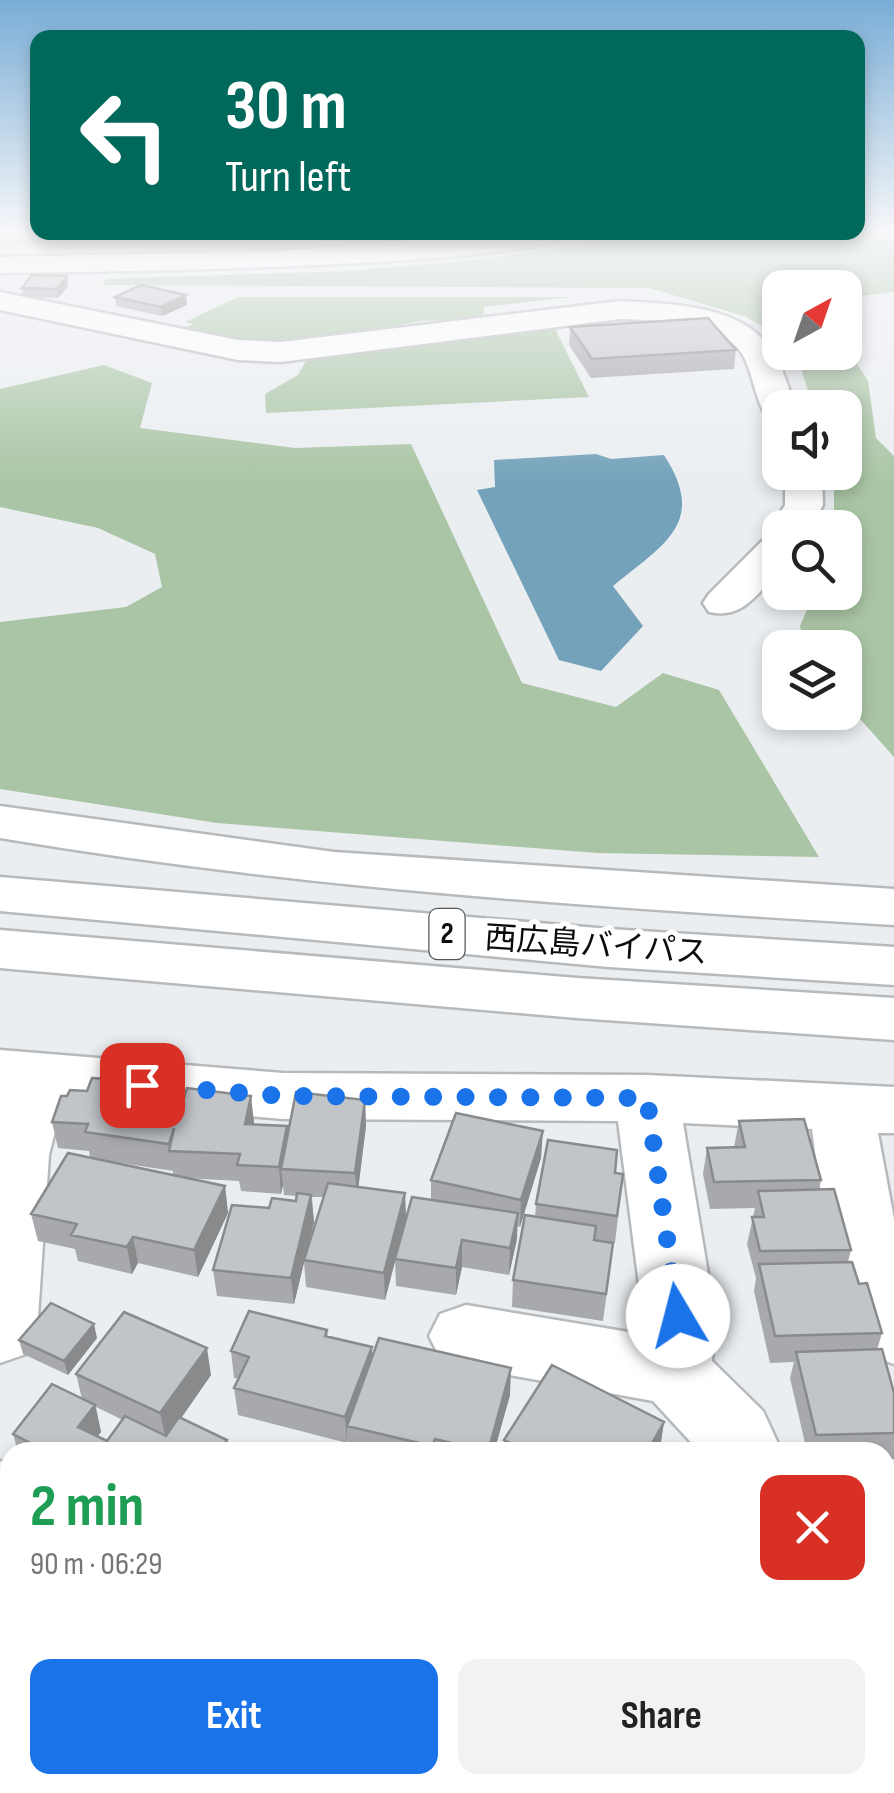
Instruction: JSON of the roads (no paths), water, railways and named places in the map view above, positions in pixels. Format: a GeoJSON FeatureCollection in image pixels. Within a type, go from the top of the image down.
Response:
{"type":"FeatureCollection","features":[{"type":"Feature","properties":{"kind":"main road"},"geometry":{"type":"LineString","coordinates":[[62,314],[238,350],[281,352],[590,314]]}},
{"type":"Feature","properties":{"kind":"main road"},"geometry":{"type":"LineString","coordinates":[[672,314],[740,334],[756,350],[771,390]]}},
{"type":"Feature","properties":{"kind":"main road"},"geometry":{"type":"LineString","coordinates":[[724,603],[762,564]]}},
{"type":"Feature","properties":{"kind":"main road"},"geometry":{"type":"LineString","coordinates":[[0,822],[146,848],[413,878],[894,907]]}},
{"type":"Feature","properties":{"kind":"main road","name":"西広島バイパス"},"geometry":{"type":"LineString","coordinates":[[0,894],[610,948],[894,966]]}},
{"type":"Feature","properties":{"kind":"main road","name":"西広島バイパス"},"geometry":{"type":"LineString","coordinates":[[0,950],[577,998],[894,1019]]}},
{"type":"Feature","properties":{"kind":"main road"},"geometry":{"type":"LineString","coordinates":[[1,1303],[16,1156],[18,1074],[283,1096],[647,1098],[868,1110],[856,1207],[894,1333]]}},
{"type":"Feature","properties":{"kind":"main road"},"geometry":{"type":"LineString","coordinates":[[647,1098],[678,1316],[674,1372]]}},
{"type":"Feature","properties":{"kind":"main road"},"geometry":{"type":"LineString","coordinates":[[466,1336],[674,1372],[738,1442]]}},
{"type":"Feature","properties":{"kind":"water"},"geometry":{"type":"Polygon","coordinates":[[[596,454],[611,459],[664,455],[677,478],[682,498],[681,515],[674,530],[613,586],[643,626],[601,671],[559,660],[477,490],[495,487],[494,460],[596,454]]]}}]}
